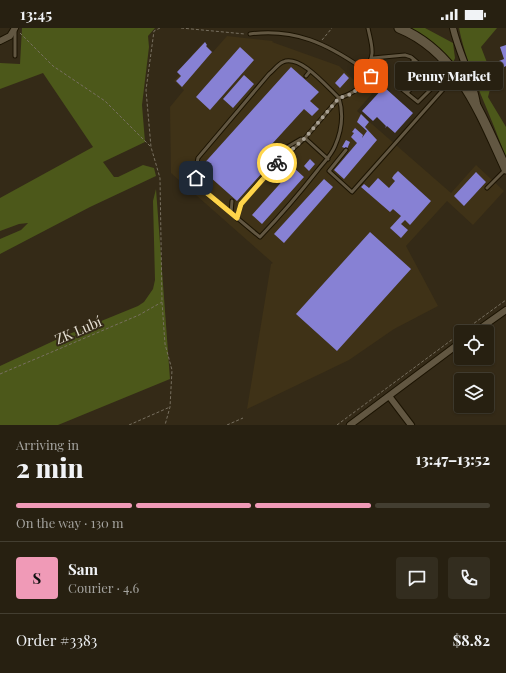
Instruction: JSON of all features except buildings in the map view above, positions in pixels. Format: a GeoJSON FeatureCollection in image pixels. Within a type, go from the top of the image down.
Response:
{"type":"FeatureCollection","features":[{"type":"Feature","properties":{"kind":"main road"},"geometry":{"type":"LineString","coordinates":[[399,28],[433,49],[457,74],[477,108],[506,169]]}},
{"type":"Feature","properties":{"kind":"street"},"geometry":{"type":"LineString","coordinates":[[0,41],[10,36],[15,28]]}},
{"type":"Feature","properties":{"kind":"street"},"geometry":{"type":"LineString","coordinates":[[453,28],[457,46],[475,92],[477,108]]}},
{"type":"Feature","properties":{"kind":"street"},"geometry":{"type":"LineString","coordinates":[[485,325],[506,310]]}},
{"type":"Feature","properties":{"kind":"street"},"geometry":{"type":"LineString","coordinates":[[350,425],[454,347]]}},
{"type":"Feature","properties":{"kind":"street"},"geometry":{"type":"LineString","coordinates":[[389,396],[411,425]]}},
{"type":"Feature","properties":{"kind":"lane"},"geometry":{"type":"LineString","coordinates":[[15,28],[15,56]]}},
{"type":"Feature","properties":{"kind":"lane"},"geometry":{"type":"LineString","coordinates":[[237,218],[241,204],[268,172],[305,138],[339,98],[352,94],[371,76],[374,67],[368,28]]}},
{"type":"Feature","properties":{"kind":"lane"},"geometry":{"type":"LineString","coordinates":[[250,34],[272,30],[292,31],[321,40],[362,68],[369,65],[373,58]]}},
{"type":"Feature","properties":{"kind":"lane"},"geometry":{"type":"LineString","coordinates":[[373,58],[405,55],[414,60],[446,87]]}},
{"type":"Feature","properties":{"kind":"lane"},"geometry":{"type":"LineString","coordinates":[[292,59],[302,64],[339,98],[342,116],[341,128],[335,147],[328,159],[315,171],[279,217],[260,237],[202,189],[196,178],[198,158],[269,74],[282,62],[292,59]]}},
{"type":"Feature","properties":{"kind":"lane"},"geometry":{"type":"LineString","coordinates":[[414,60],[396,83],[407,94],[420,102],[439,81]]}},
{"type":"Feature","properties":{"kind":"lane"},"geometry":{"type":"LineString","coordinates":[[306,76],[310,71]]}},
{"type":"Feature","properties":{"kind":"lane"},"geometry":{"type":"LineString","coordinates":[[407,94],[427,71]]}},
{"type":"Feature","properties":{"kind":"lane"},"geometry":{"type":"LineString","coordinates":[[346,150],[329,171],[352,192],[457,74]]}},
{"type":"Feature","properties":{"kind":"lane"},"geometry":{"type":"LineString","coordinates":[[267,159],[305,138]]}},
{"type":"Feature","properties":{"kind":"lane"},"geometry":{"type":"LineString","coordinates":[[305,138],[328,159]]}},
{"type":"Feature","properties":{"kind":"lane"},"geometry":{"type":"LineString","coordinates":[[488,188],[506,169]]}},
{"type":"Feature","properties":{"kind":"lane"},"geometry":{"type":"LineString","coordinates":[[199,182],[203,176]]}},
{"type":"Feature","properties":{"kind":"lane"},"geometry":{"type":"LineString","coordinates":[[231,213],[232,201]]}},
{"type":"Feature","properties":{"kind":"path"},"geometry":{"type":"LineString","coordinates":[[15,28],[53,66],[105,101],[150,147]]}},
{"type":"Feature","properties":{"kind":"path"},"geometry":{"type":"LineString","coordinates":[[160,28],[154,31],[146,90],[150,147],[160,178],[162,302],[165,344],[172,370],[170,407],[165,425]]}},
{"type":"Feature","properties":{"kind":"path"},"geometry":{"type":"LineString","coordinates":[[181,28],[250,34]]}},
{"type":"Feature","properties":{"kind":"path"},"geometry":{"type":"LineString","coordinates":[[321,40],[332,28]]}},
{"type":"Feature","properties":{"kind":"path"},"geometry":{"type":"LineString","coordinates":[[472,325],[506,300]]}},
{"type":"Feature","properties":{"kind":"path","name":"ZK Lubí"},"geometry":{"type":"LineString","coordinates":[[0,374],[138,315],[162,302]]}},
{"type":"Feature","properties":{"kind":"path"},"geometry":{"type":"LineString","coordinates":[[337,425],[454,338]]}},
{"type":"Feature","properties":{"kind":"path"},"geometry":{"type":"LineString","coordinates":[[129,425],[170,407]]}},
{"type":"Feature","properties":{"kind":"path"},"geometry":{"type":"LineString","coordinates":[[227,425],[243,418]]}},
{"type":"Feature","properties":{"kind":"shaded area"},"geometry":{"type":"Polygon","coordinates":[[[227,36],[273,41],[272,42],[339,66],[354,80],[357,78],[363,85],[367,82],[376,89],[357,111],[451,193],[476,165],[504,191],[473,225],[447,201],[406,246],[438,306],[394,329],[349,360],[247,409],[271,264],[273,263],[171,173],[170,107],[184,90],[174,81],[195,58],[192,55],[203,43],[213,52],[227,36]]]}},
{"type":"Feature","properties":{"kind":"green space"},"geometry":{"type":"Polygon","coordinates":[[[22,28],[155,28],[148,36],[149,47],[142,105],[145,142],[103,162],[114,177],[118,177],[143,165],[154,168],[156,176],[90,207],[0,254],[0,239],[21,230],[28,223],[19,224],[0,231],[0,198],[93,147],[43,73],[0,89],[0,63],[20,64],[22,28]]]}},
{"type":"Feature","properties":{"kind":"green space"},"geometry":{"type":"Polygon","coordinates":[[[408,28],[425,28],[453,43],[455,58],[453,63],[436,46],[408,28]]]}},
{"type":"Feature","properties":{"kind":"green space"},"geometry":{"type":"Polygon","coordinates":[[[459,28],[497,28],[481,47],[493,78],[488,97],[506,127],[506,159],[474,78],[459,28]]]}},
{"type":"Feature","properties":{"kind":"green space"},"geometry":{"type":"Polygon","coordinates":[[[156,189],[170,379],[58,425],[0,425],[0,366],[62,337],[138,306],[144,302],[153,289],[155,280],[153,201],[156,189]]]}},
{"type":"Feature","properties":{"kind":"way so far"},"geometry":{"type":"LineString","coordinates":[[277,163],[305,138],[314,124],[339,98],[352,94],[371,76]]}},
{"type":"Feature","properties":{"kind":"place","name":"Penny Market"},"geometry":{"type":"Point","coordinates":[371,76]}},
{"type":"Feature","properties":{"kind":"route"},"geometry":{"type":"LineString","coordinates":[[196,178],[202,189],[237,218],[241,204],[277,163]]}}]}
